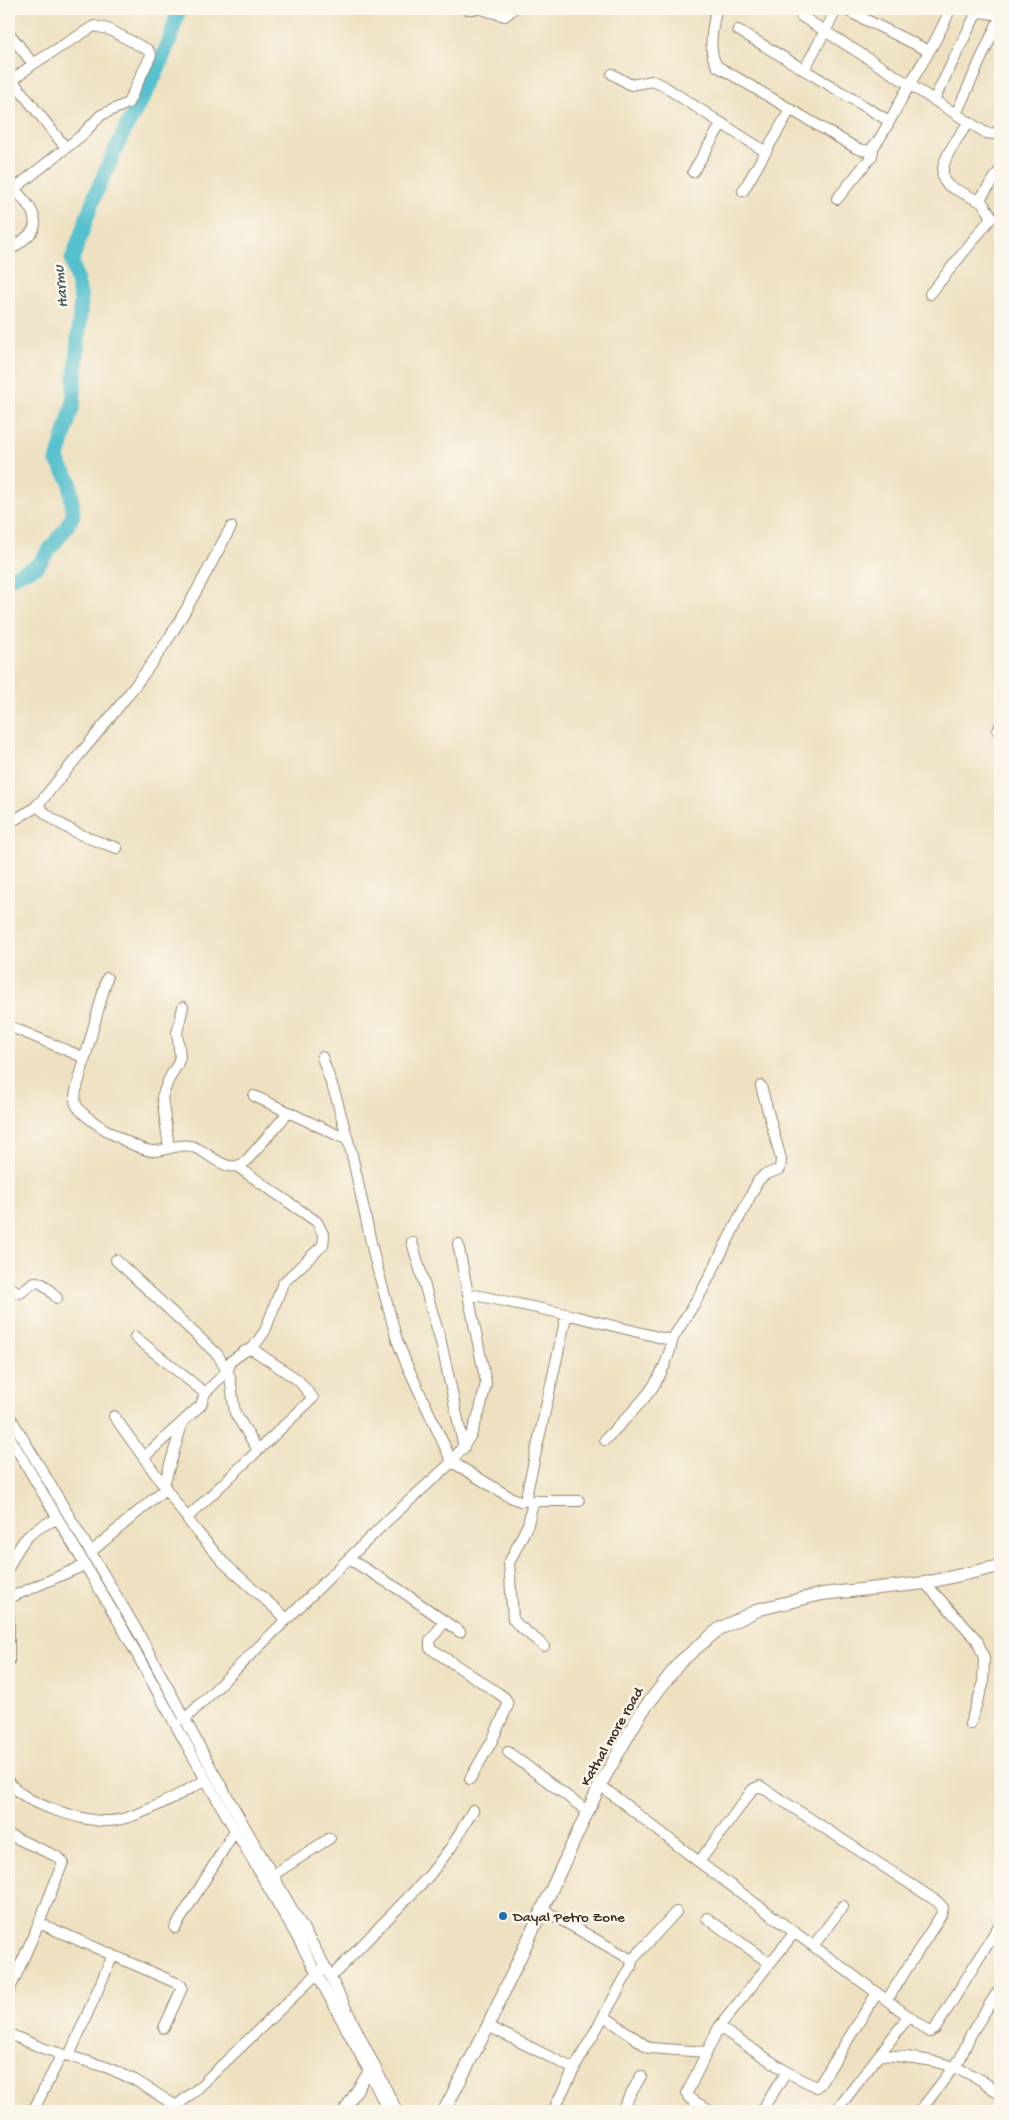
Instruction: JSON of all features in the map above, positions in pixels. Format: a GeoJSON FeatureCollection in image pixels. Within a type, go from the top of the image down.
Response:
{"type":"FeatureCollection","features":[{"type":"Feature","properties":{"kind":"main road","name":"Kathal more road"},"geometry":{"type":"LineString","coordinates":[[444,2111],[488,2026],[600,1785],[625,1738],[650,1698],[680,1662],[719,1629],[760,1608],[822,1594],[925,1583],[1000,1566]]}},
{"type":"Feature","properties":{"kind":"street"},"geometry":{"type":"LineString","coordinates":[[467,9],[481,10],[505,16],[513,9]]}},
{"type":"Feature","properties":{"kind":"street"},"geometry":{"type":"LineString","coordinates":[[716,9],[711,48],[717,66],[856,148],[869,150],[889,121],[929,51],[950,9]]}},
{"type":"Feature","properties":{"kind":"street"},"geometry":{"type":"LineString","coordinates":[[804,70],[824,31],[838,9]]}},
{"type":"Feature","properties":{"kind":"street"},"geometry":{"type":"LineString","coordinates":[[844,9],[929,51]]}},
{"type":"Feature","properties":{"kind":"street"},"geometry":{"type":"LineString","coordinates":[[934,100],[976,14],[980,12],[1000,16],[956,114]]}},
{"type":"Feature","properties":{"kind":"street"},"geometry":{"type":"LineString","coordinates":[[800,16],[968,122],[986,132],[998,134]]}},
{"type":"Feature","properties":{"kind":"street"},"geometry":{"type":"LineString","coordinates":[[9,251],[31,233],[35,220],[33,213],[11,187],[66,148],[81,136],[101,115],[128,103],[151,59],[150,52],[108,28],[94,26],[32,64],[10,82],[66,148]]}},
{"type":"Feature","properties":{"kind":"street"},"geometry":{"type":"LineString","coordinates":[[738,30],[889,121]]}},
{"type":"Feature","properties":{"kind":"street"},"geometry":{"type":"LineString","coordinates":[[9,33],[32,64]]}},
{"type":"Feature","properties":{"kind":"street"},"geometry":{"type":"LineString","coordinates":[[612,74],[631,86],[656,82],[766,152]]}},
{"type":"Feature","properties":{"kind":"street"},"geometry":{"type":"LineString","coordinates":[[743,191],[790,110]]}},
{"type":"Feature","properties":{"kind":"street"},"geometry":{"type":"LineString","coordinates":[[930,294],[992,217],[981,202],[945,183],[942,173],[948,156],[968,122]]}},
{"type":"Feature","properties":{"kind":"street"},"geometry":{"type":"LineString","coordinates":[[693,172],[722,123]]}},
{"type":"Feature","properties":{"kind":"street"},"geometry":{"type":"LineString","coordinates":[[837,199],[872,156],[874,145]]}},
{"type":"Feature","properties":{"kind":"street"},"geometry":{"type":"LineString","coordinates":[[981,202],[982,195],[1000,170]]}},
{"type":"Feature","properties":{"kind":"street"},"geometry":{"type":"LineString","coordinates":[[9,823],[37,806],[124,699],[167,641],[231,527]]}},
{"type":"Feature","properties":{"kind":"street"},"geometry":{"type":"LineString","coordinates":[[37,806],[61,826],[92,840],[117,848]]}},
{"type":"Feature","properties":{"kind":"street"},"geometry":{"type":"LineString","coordinates":[[107,978],[75,1099],[76,1105],[80,1110],[127,1143],[150,1151],[159,1151],[180,1145],[188,1146],[196,1148],[229,1167],[238,1167],[317,1222],[324,1236],[322,1245],[282,1283],[264,1331],[252,1349],[245,1351],[231,1361],[228,1370],[205,1393],[201,1405],[144,1457]]}},
{"type":"Feature","properties":{"kind":"street"},"geometry":{"type":"LineString","coordinates":[[169,1148],[162,1097],[180,1056],[177,1033],[183,1007]]}},
{"type":"Feature","properties":{"kind":"street"},"geometry":{"type":"LineString","coordinates":[[9,1026],[85,1058]]}},
{"type":"Feature","properties":{"kind":"street"},"geometry":{"type":"LineString","coordinates":[[322,1057],[348,1140],[374,1256],[398,1340],[406,1363],[452,1462],[508,1496],[529,1501],[579,1501]]}},
{"type":"Feature","properties":{"kind":"street"},"geometry":{"type":"LineString","coordinates":[[605,1440],[653,1389],[666,1364],[673,1338],[706,1284],[758,1181],[764,1176],[777,1171],[780,1167],[781,1159],[761,1086]]}},
{"type":"Feature","properties":{"kind":"street"},"geometry":{"type":"LineString","coordinates":[[254,1096],[348,1140]]}},
{"type":"Feature","properties":{"kind":"street"},"geometry":{"type":"LineString","coordinates":[[238,1167],[247,1160],[289,1112]]}},
{"type":"Feature","properties":{"kind":"street"},"geometry":{"type":"LineString","coordinates":[[412,1242],[441,1342],[464,1448]]}},
{"type":"Feature","properties":{"kind":"street"},"geometry":{"type":"LineString","coordinates":[[184,1720],[348,1559],[452,1462],[464,1448],[474,1428],[486,1383],[470,1294],[458,1244]]}},
{"type":"Feature","properties":{"kind":"street"},"geometry":{"type":"LineString","coordinates":[[116,1260],[212,1348],[228,1370],[235,1413],[258,1450]]}},
{"type":"Feature","properties":{"kind":"street"},"geometry":{"type":"LineString","coordinates":[[9,1287],[20,1293],[36,1282],[44,1285],[57,1298]]}},
{"type":"Feature","properties":{"kind":"street"},"geometry":{"type":"LineString","coordinates":[[470,1294],[570,1315],[666,1339],[673,1338]]}},
{"type":"Feature","properties":{"kind":"street"},"geometry":{"type":"LineString","coordinates":[[544,1646],[518,1626],[513,1619],[508,1565],[528,1524],[529,1501],[565,1320],[570,1315]]}},
{"type":"Feature","properties":{"kind":"street"},"geometry":{"type":"LineString","coordinates":[[135,1337],[205,1393]]}},
{"type":"Feature","properties":{"kind":"street"},"geometry":{"type":"LineString","coordinates":[[187,1518],[313,1398],[298,1380],[252,1349]]}},
{"type":"Feature","properties":{"kind":"street"},"geometry":{"type":"LineString","coordinates":[[9,1414],[138,1632],[184,1720],[273,1875],[321,1969],[388,2111]]}},
{"type":"Feature","properties":{"kind":"street"},"geometry":{"type":"LineString","coordinates":[[114,1416],[187,1518],[223,1562],[286,1619]]}},
{"type":"Feature","properties":{"kind":"street"},"geometry":{"type":"LineString","coordinates":[[91,1552],[165,1487],[182,1422]]}},
{"type":"Feature","properties":{"kind":"street"},"geometry":{"type":"LineString","coordinates":[[9,1436],[124,1629],[206,1780],[321,1969],[331,1977],[397,2111]]}},
{"type":"Feature","properties":{"kind":"street"},"geometry":{"type":"LineString","coordinates":[[9,1566],[16,1550],[26,1537],[33,1531],[57,1519]]}},
{"type":"Feature","properties":{"kind":"street"},"geometry":{"type":"LineString","coordinates":[[348,1559],[400,1590],[460,1632]]}},
{"type":"Feature","properties":{"kind":"street"},"geometry":{"type":"LineString","coordinates":[[9,1598],[85,1565]]}},
{"type":"Feature","properties":{"kind":"street"},"geometry":{"type":"LineString","coordinates":[[925,1583],[977,1640],[984,1658],[983,1685],[970,1724]]}},
{"type":"Feature","properties":{"kind":"street"},"geometry":{"type":"LineString","coordinates":[[9,1616],[9,1663]]}},
{"type":"Feature","properties":{"kind":"street"},"geometry":{"type":"LineString","coordinates":[[445,1621],[430,1641],[430,1648],[498,1692],[505,1698],[508,1705],[496,1734],[470,1779]]}},
{"type":"Feature","properties":{"kind":"street"},"geometry":{"type":"LineString","coordinates":[[508,1752],[587,1811]]}},
{"type":"Feature","properties":{"kind":"street"},"geometry":{"type":"LineString","coordinates":[[9,1782],[24,1798],[41,1805],[89,1820],[108,1821],[126,1818],[167,1801],[206,1780]]}},
{"type":"Feature","properties":{"kind":"street"},"geometry":{"type":"LineString","coordinates":[[600,1785],[699,1862],[930,2032],[935,2029],[1000,1924]]}},
{"type":"Feature","properties":{"kind":"street"},"geometry":{"type":"LineString","coordinates":[[699,1862],[753,1789],[760,1786],[938,1902],[943,1908],[941,1915],[887,2000]]}},
{"type":"Feature","properties":{"kind":"street"},"geometry":{"type":"LineString","coordinates":[[331,1977],[428,1877],[452,1846],[473,1810]]}},
{"type":"Feature","properties":{"kind":"street"},"geometry":{"type":"LineString","coordinates":[[175,1928],[236,1829]]}},
{"type":"Feature","properties":{"kind":"street"},"geometry":{"type":"LineString","coordinates":[[9,1835],[58,1857],[63,1862],[9,1991]]}},
{"type":"Feature","properties":{"kind":"street"},"geometry":{"type":"LineString","coordinates":[[273,1875],[330,1838]]}},
{"type":"Feature","properties":{"kind":"street"},"geometry":{"type":"LineString","coordinates":[[814,1946],[842,1906]]}},
{"type":"Feature","properties":{"kind":"street"},"geometry":{"type":"LineString","coordinates":[[542,1909],[632,1960]]}},
{"type":"Feature","properties":{"kind":"street"},"geometry":{"type":"LineString","coordinates":[[552,2111],[631,1967],[632,1960],[676,1912]]}},
{"type":"Feature","properties":{"kind":"street"},"geometry":{"type":"LineString","coordinates":[[707,1918],[769,1963]]}},
{"type":"Feature","properties":{"kind":"street"},"geometry":{"type":"LineString","coordinates":[[39,1923],[181,1985],[182,1988],[164,2028]]}},
{"type":"Feature","properties":{"kind":"street"},"geometry":{"type":"LineString","coordinates":[[710,2111],[692,2101],[687,2095],[706,2052],[719,2027],[795,1932]]}},
{"type":"Feature","properties":{"kind":"street"},"geometry":{"type":"LineString","coordinates":[[33,2111],[66,2055],[112,1955]]}},
{"type":"Feature","properties":{"kind":"street"},"geometry":{"type":"LineString","coordinates":[[9,2034],[66,2055],[106,2067],[135,2080],[174,2108],[196,2090],[321,1969]]}},
{"type":"Feature","properties":{"kind":"street"},"geometry":{"type":"LineString","coordinates":[[920,2111],[955,2066],[971,2034],[1000,1988]]}},
{"type":"Feature","properties":{"kind":"street"},"geometry":{"type":"LineString","coordinates":[[719,2027],[787,2072],[816,2087],[820,2084],[877,1992]]}},
{"type":"Feature","properties":{"kind":"street"},"geometry":{"type":"LineString","coordinates":[[604,2016],[649,2048],[706,2052]]}},
{"type":"Feature","properties":{"kind":"street"},"geometry":{"type":"LineString","coordinates":[[836,2111],[881,2055],[909,2016]]}},
{"type":"Feature","properties":{"kind":"street"},"geometry":{"type":"LineString","coordinates":[[488,2026],[574,2069]]}},
{"type":"Feature","properties":{"kind":"street"},"geometry":{"type":"LineString","coordinates":[[881,2055],[906,2056],[943,2062],[962,2068],[999,2090]]}},
{"type":"Feature","properties":{"kind":"street"},"geometry":{"type":"LineString","coordinates":[[344,2111],[369,2071]]}},
{"type":"Feature","properties":{"kind":"street"},"geometry":{"type":"LineString","coordinates":[[760,2111],[787,2072]]}},
{"type":"Feature","properties":{"kind":"street"},"geometry":{"type":"LineString","coordinates":[[620,2111],[641,2076]]}},
{"type":"Feature","properties":{"kind":"waterway","name":"Harmu"},"geometry":{"type":"LineString","coordinates":[[9,578],[37,566],[66,528],[73,515],[70,481],[57,461],[73,405],[77,353],[81,299],[72,260],[95,195],[124,131],[154,78],[169,42],[179,9]]}},
{"type":"Feature","properties":{"kind":"place","name":"Dayal Petro Zone"},"geometry":{"type":"Point","coordinates":[503,1916]}}]}
